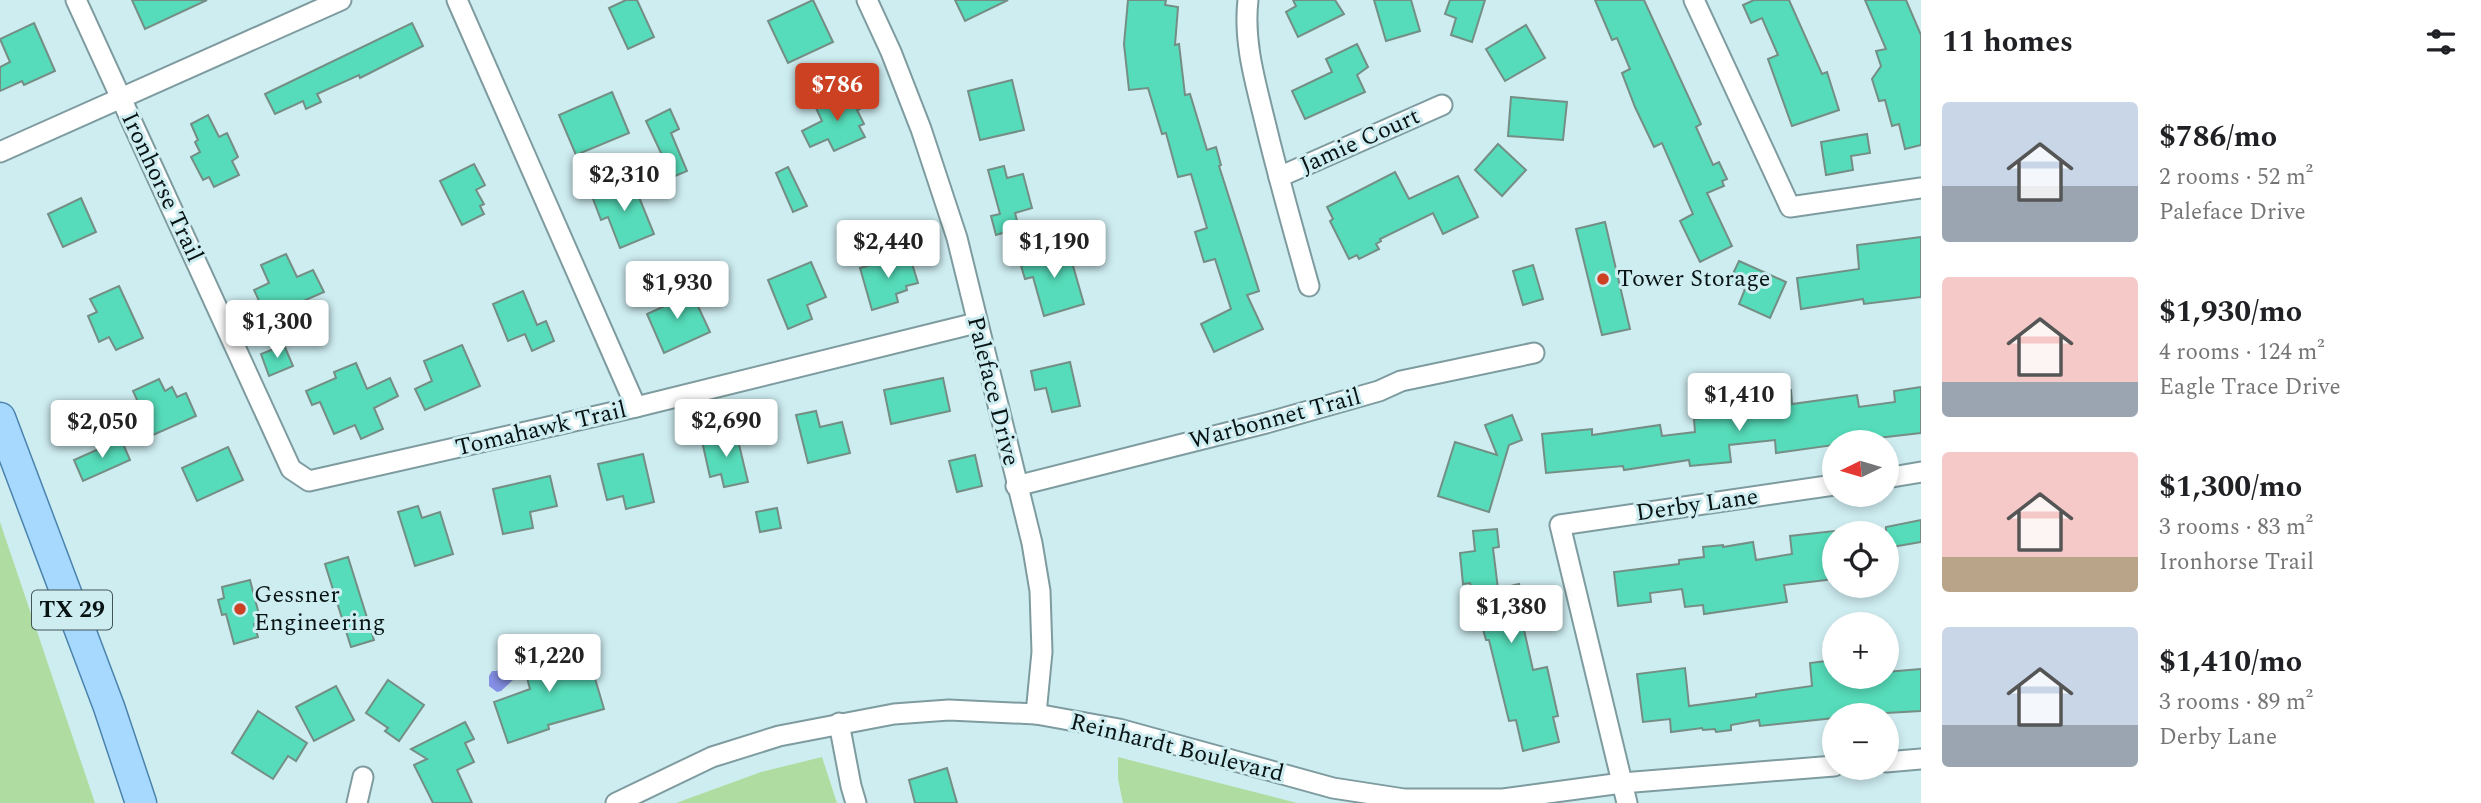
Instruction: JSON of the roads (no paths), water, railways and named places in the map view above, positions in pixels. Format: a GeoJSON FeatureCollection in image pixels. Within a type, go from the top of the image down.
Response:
{"type":"FeatureCollection","features":[{"type":"Feature","properties":{"kind":"main road","name":"TX 29"},"geometry":{"type":"LineString","coordinates":[[0,418],[111,713],[141,803]]}},
{"type":"Feature","properties":{"kind":"street","name":"Ironhorse Trail"},"geometry":{"type":"LineString","coordinates":[[76,0],[290,469],[309,481]]}},
{"type":"Feature","properties":{"kind":"street"},"geometry":{"type":"LineString","coordinates":[[0,152],[341,0]]}},
{"type":"Feature","properties":{"kind":"street"},"geometry":{"type":"LineString","coordinates":[[457,0],[636,407]]}},
{"type":"Feature","properties":{"kind":"street","name":"Paleface Drive"},"geometry":{"type":"LineString","coordinates":[[867,0],[921,129],[957,238],[1032,543],[1040,591],[1042,652],[1036,714]]}},
{"type":"Feature","properties":{"kind":"street"},"geometry":{"type":"LineString","coordinates":[[1248,0],[1246,21],[1251,64],[1309,286]]}},
{"type":"Feature","properties":{"kind":"street"},"geometry":{"type":"LineString","coordinates":[[1694,0],[1790,207],[1921,188]]}},
{"type":"Feature","properties":{"kind":"street","name":"Jamie Court"},"geometry":{"type":"LineString","coordinates":[[1279,177],[1442,104]]}},
{"type":"Feature","properties":{"kind":"street","name":"Tomahawk Trail"},"geometry":{"type":"LineString","coordinates":[[309,481],[636,407],[976,323]]}},
{"type":"Feature","properties":{"kind":"street","name":"Warbonnet Trail"},"geometry":{"type":"LineString","coordinates":[[1016,486],[1266,424],[1379,391],[1401,381],[1534,353]]}},
{"type":"Feature","properties":{"kind":"street"},"geometry":{"type":"LineString","coordinates":[[1899,476],[1921,472]]}},
{"type":"Feature","properties":{"kind":"street","name":"Derby Lane"},"geometry":{"type":"LineString","coordinates":[[1622,783],[1560,525],[1822,487]]}},
{"type":"Feature","properties":{"kind":"street","name":"Reinhardt Boulevard"},"geometry":{"type":"LineString","coordinates":[[616,803],[712,757],[779,736],[894,714],[950,710],[1036,714],[1140,734],[1333,788],[1404,799],[1503,799],[1622,783],[1822,767]]}},
{"type":"Feature","properties":{"kind":"street"},"geometry":{"type":"LineString","coordinates":[[839,723],[850,786],[856,803]]}},
{"type":"Feature","properties":{"kind":"street"},"geometry":{"type":"LineString","coordinates":[[1899,761],[1921,759]]}},
{"type":"Feature","properties":{"kind":"street"},"geometry":{"type":"LineString","coordinates":[[357,803],[363,776]]}},
{"type":"Feature","properties":{"kind":"street"},"geometry":{"type":"LineString","coordinates":[[1622,783],[1627,803]]}},
{"type":"Feature","properties":{"kind":"water"},"geometry":{"type":"Polygon","coordinates":[[[500,666],[508,666],[515,673],[515,678],[497,692],[489,686],[489,676],[500,666]]]}},
{"type":"Feature","properties":{"kind":"place","name":"Tower Storage"},"geometry":{"type":"Point","coordinates":[1603,279]}},
{"type":"Feature","properties":{"kind":"place","name":"Gessner Engineering"},"geometry":{"type":"Point","coordinates":[240,609]}}]}
